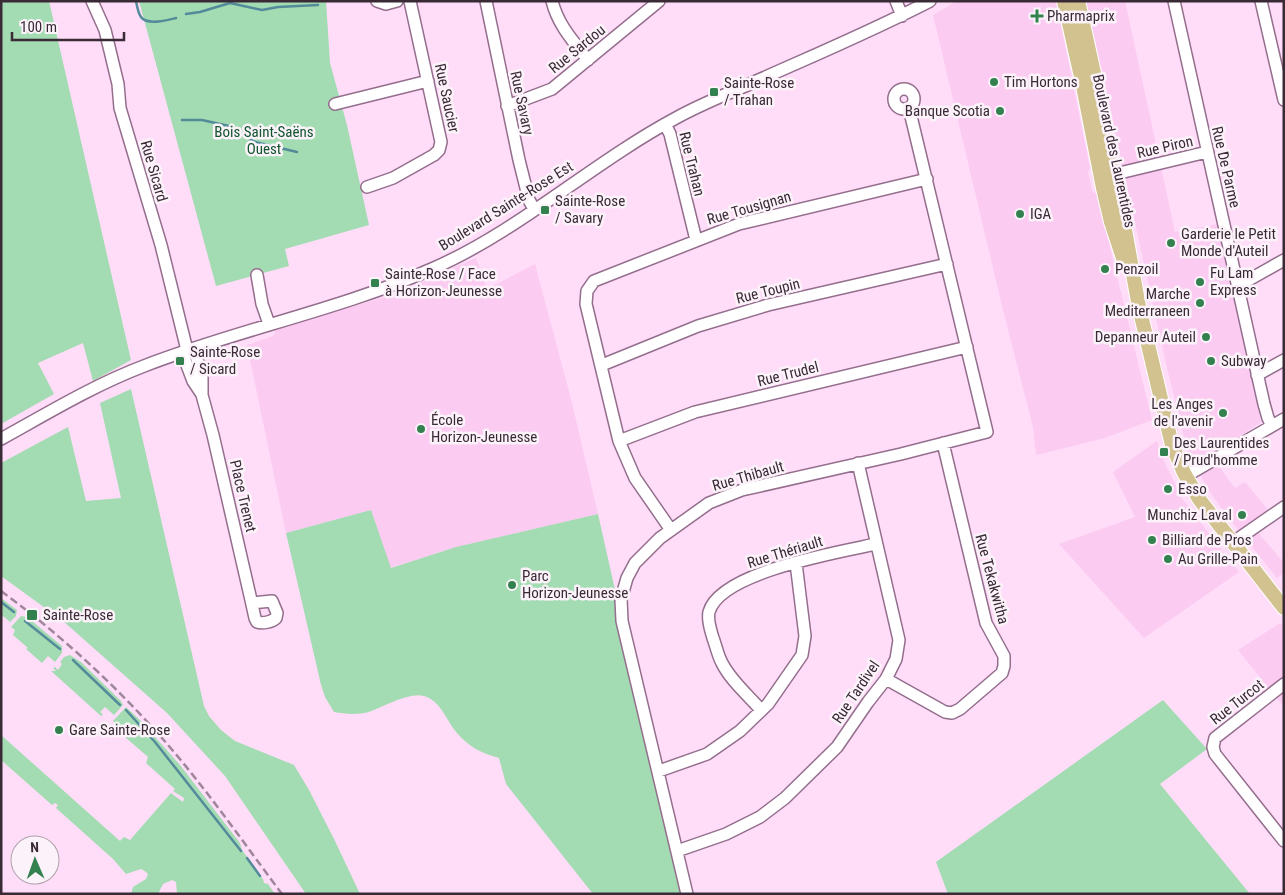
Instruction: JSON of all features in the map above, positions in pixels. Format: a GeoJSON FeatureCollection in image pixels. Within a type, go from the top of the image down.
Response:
{"type":"FeatureCollection","features":[{"type":"Feature","properties":{"kind":"main road","name":"Boulevard des Laurentides"},"geometry":{"type":"LineString","coordinates":[[1064,1],[1083,86],[1107,176],[1123,219],[1139,307],[1175,452],[1199,499],[1284,608]]}},
{"type":"Feature","properties":{"kind":"main road","name":"Boulevard des Laurentides"},"geometry":{"type":"LineString","coordinates":[[1078,1],[1103,129],[1107,176]]}},
{"type":"Feature","properties":{"kind":"street","name":"Rue Sicard"},"geometry":{"type":"LineString","coordinates":[[92,1],[105,30],[118,84],[120,108],[161,245],[187,350]]}},
{"type":"Feature","properties":{"kind":"street"},"geometry":{"type":"LineString","coordinates":[[377,1],[386,4],[397,1]]}},
{"type":"Feature","properties":{"kind":"street","name":"Rue Saucier"},"geometry":{"type":"LineString","coordinates":[[366,187],[393,178],[434,156],[439,150],[441,142],[410,1]]}},
{"type":"Feature","properties":{"kind":"street","name":"Rue Savary"},"geometry":{"type":"LineString","coordinates":[[486,1],[507,106],[529,200],[534,209]]}},
{"type":"Feature","properties":{"kind":"street"},"geometry":{"type":"LineString","coordinates":[[552,1],[563,30],[588,60]]}},
{"type":"Feature","properties":{"kind":"street","name":"Rue Sardou"},"geometry":{"type":"LineString","coordinates":[[507,106],[552,90],[659,1]]}},
{"type":"Feature","properties":{"kind":"street"},"geometry":{"type":"LineString","coordinates":[[896,1],[902,16]]}},
{"type":"Feature","properties":{"kind":"street","name":"Boulevard Sainte-Rose Est"},"geometry":{"type":"LineString","coordinates":[[1,439],[92,389],[141,367],[187,350],[367,294],[435,268],[471,249],[616,154],[666,124],[702,105],[902,16],[930,1]]}},
{"type":"Feature","properties":{"kind":"street","name":"Rue De Parme"},"geometry":{"type":"LineString","coordinates":[[1174,1],[1266,415],[1272,426]]}},
{"type":"Feature","properties":{"kind":"street"},"geometry":{"type":"LineString","coordinates":[[1261,1],[1284,100]]}},
{"type":"Feature","properties":{"kind":"street"},"geometry":{"type":"LineString","coordinates":[[334,104],[428,81]]}},
{"type":"Feature","properties":{"kind":"street"},"geometry":{"type":"LineString","coordinates":[[909,108],[967,347]]}},
{"type":"Feature","properties":{"kind":"street","name":"Rue Trahan"},"geometry":{"type":"LineString","coordinates":[[666,124],[696,240]]}},
{"type":"Feature","properties":{"kind":"street","name":"Rue Piron"},"geometry":{"type":"LineString","coordinates":[[1107,176],[1207,152]]}},
{"type":"Feature","properties":{"kind":"street","name":"Rue Tousignan"},"geometry":{"type":"LineString","coordinates":[[671,530],[635,478],[619,441],[586,304],[587,290],[594,281],[745,222],[926,179]]}},
{"type":"Feature","properties":{"kind":"street"},"geometry":{"type":"LineString","coordinates":[[1238,286],[1284,260]]}},
{"type":"Feature","properties":{"kind":"street","name":"Rue Toupin"},"geometry":{"type":"LineString","coordinates":[[602,365],[698,326],[768,305],[947,264]]}},
{"type":"Feature","properties":{"kind":"street"},"geometry":{"type":"LineString","coordinates":[[257,275],[262,304],[270,324]]}},
{"type":"Feature","properties":{"kind":"street","name":"Rue Thibault"},"geometry":{"type":"LineString","coordinates":[[687,894],[622,621],[621,599],[627,578],[635,564],[660,538],[708,503],[742,490],[987,432],[967,347]]}},
{"type":"Feature","properties":{"kind":"street","name":"Rue Trudel"},"geometry":{"type":"LineString","coordinates":[[619,441],[696,412],[967,347]]}},
{"type":"Feature","properties":{"kind":"street","name":"Place Trenet"},"geometry":{"type":"LineString","coordinates":[[187,350],[193,381],[202,395],[215,441],[252,603]]}},
{"type":"Feature","properties":{"kind":"street"},"geometry":{"type":"LineString","coordinates":[[1258,375],[1284,360]]}},
{"type":"Feature","properties":{"kind":"street"},"geometry":{"type":"LineString","coordinates":[[1186,476],[1284,419]]}},
{"type":"Feature","properties":{"kind":"street","name":"Rue Tekakwitha"},"geometry":{"type":"LineString","coordinates":[[886,679],[945,712],[952,713],[960,709],[1002,672],[1004,666],[1004,656],[986,623],[943,443]]}},
{"type":"Feature","properties":{"kind":"street","name":"Rue Tardivel"},"geometry":{"type":"LineString","coordinates":[[677,851],[726,834],[760,817],[785,798],[837,747],[886,679],[896,658],[899,640],[858,463]]}},
{"type":"Feature","properties":{"kind":"street"},"geometry":{"type":"LineString","coordinates":[[1232,543],[1284,507]]}},
{"type":"Feature","properties":{"kind":"street","name":"Rue Thériault"},"geometry":{"type":"LineString","coordinates":[[761,710],[732,679],[722,663],[711,631],[708,614],[714,601],[736,584],[763,572],[876,544]]}},
{"type":"Feature","properties":{"kind":"street"},"geometry":{"type":"LineString","coordinates":[[658,772],[707,754],[740,730],[768,704],[802,655],[805,636],[796,563]]}},
{"type":"Feature","properties":{"kind":"street","name":"Rue Turcot"},"geometry":{"type":"LineString","coordinates":[[1284,684],[1215,738],[1213,747],[1215,754],[1284,841]]}},
{"type":"Feature","properties":{"kind":"shaded area"},"geometry":{"type":"Polygon","coordinates":[[[957,1],[1056,1],[1090,168],[1088,172],[1092,191],[1097,194],[1152,420],[1105,438],[1036,455],[1033,427],[1003,310],[933,15],[957,1]]]}},
{"type":"Feature","properties":{"kind":"shaded area"},"geometry":{"type":"Polygon","coordinates":[[[1086,1],[1125,1],[1175,232],[1217,224],[1261,422],[1221,449],[1210,454],[1235,488],[1245,482],[1268,510],[1250,523],[1284,563],[1284,573],[1277,578],[1207,488],[1187,449],[1167,368],[1086,1]]]}},
{"type":"Feature","properties":{"kind":"shaded area","name":"École Horizon-Jeunesse"},"geometry":{"type":"Polygon","coordinates":[[[476,258],[487,289],[535,264],[572,403],[598,514],[456,547],[390,568],[371,510],[286,533],[247,345],[273,336],[276,330],[403,290],[476,258]]]}},
{"type":"Feature","properties":{"kind":"shaded area"},"geometry":{"type":"Polygon","coordinates":[[[1157,441],[1162,457],[1183,500],[1239,572],[1144,638],[1059,544],[1135,517],[1113,472],[1157,441]]]}},
{"type":"Feature","properties":{"kind":"shaded area"},"geometry":{"type":"Polygon","coordinates":[[[1280,623],[1284,627],[1284,707],[1238,650],[1280,623]]]}},
{"type":"Feature","properties":{"kind":"green space"},"geometry":{"type":"Polygon","coordinates":[[[1,1],[49,1],[131,360],[93,381],[83,343],[38,363],[54,394],[1,424],[1,1]]]}},
{"type":"Feature","properties":{"kind":"green space","name":"Bois Saint-Saëns Ouest"},"geometry":{"type":"Polygon","coordinates":[[[139,1],[326,1],[330,63],[347,125],[369,225],[285,249],[289,266],[216,286],[139,1]]]}},
{"type":"Feature","properties":{"kind":"green space"},"geometry":{"type":"Polygon","coordinates":[[[131,389],[204,706],[209,716],[221,730],[235,741],[294,765],[309,790],[360,894],[306,894],[225,776],[167,713],[63,621],[1,576],[1,463],[68,427],[86,501],[121,498],[100,403],[131,389]]]}},
{"type":"Feature","properties":{"kind":"green space"},"geometry":{"type":"Polygon","coordinates":[[[371,510],[391,568],[456,547],[598,514],[687,894],[593,894],[506,784],[499,758],[481,752],[466,742],[457,733],[439,706],[430,698],[418,695],[411,696],[365,713],[334,712],[325,697],[321,685],[286,533],[371,510]]]}},
{"type":"Feature","properties":{"kind":"green space"},"geometry":{"type":"Polygon","coordinates":[[[1,598],[17,610],[16,616],[10,622],[3,616],[1,618],[1,598]]]}},
{"type":"Feature","properties":{"kind":"green space"},"geometry":{"type":"Polygon","coordinates":[[[21,616],[27,617],[62,646],[62,653],[55,662],[48,656],[42,663],[13,635],[15,630],[11,627],[21,616]]]}},
{"type":"Feature","properties":{"kind":"green space"},"geometry":{"type":"Polygon","coordinates":[[[70,655],[81,662],[121,701],[123,705],[114,715],[105,707],[100,712],[103,714],[101,716],[51,671],[56,671],[53,668],[55,667],[58,670],[62,664],[60,662],[64,657],[70,655]]]}},
{"type":"Feature","properties":{"kind":"green space"},"geometry":{"type":"Polygon","coordinates":[[[1163,700],[1207,749],[1160,784],[1250,894],[948,894],[936,862],[1163,700]]]}},
{"type":"Feature","properties":{"kind":"green space"},"geometry":{"type":"Polygon","coordinates":[[[126,707],[180,765],[240,843],[242,850],[264,883],[268,884],[275,894],[177,894],[176,882],[172,880],[163,884],[158,894],[131,894],[133,887],[146,879],[148,874],[141,869],[126,874],[113,859],[56,808],[58,805],[55,803],[52,805],[1,760],[1,735],[120,841],[124,837],[130,840],[171,793],[183,802],[184,798],[173,791],[175,789],[146,763],[148,757],[110,724],[114,725],[113,721],[126,707]]]}},
{"type":"Feature","properties":{"kind":"waterway"},"geometry":{"type":"LineString","coordinates":[[136,1],[139,14],[144,20],[158,22],[176,18]]}},
{"type":"Feature","properties":{"kind":"waterway"},"geometry":{"type":"LineString","coordinates":[[186,14],[230,3],[262,10],[278,7],[318,5]]}},
{"type":"Feature","properties":{"kind":"waterway"},"geometry":{"type":"LineString","coordinates":[[182,120],[202,120],[229,126],[255,142],[297,152]]}},
{"type":"Feature","properties":{"kind":"waterway"},"geometry":{"type":"LineString","coordinates":[[1,602],[14,612]]}},
{"type":"Feature","properties":{"kind":"waterway"},"geometry":{"type":"LineString","coordinates":[[25,621],[60,649]]}},
{"type":"Feature","properties":{"kind":"waterway"},"geometry":{"type":"LineString","coordinates":[[73,660],[120,705]]}},
{"type":"Feature","properties":{"kind":"waterway"},"geometry":{"type":"LineString","coordinates":[[126,710],[155,742],[241,851]]}},
{"type":"Feature","properties":{"kind":"waterway"},"geometry":{"type":"LineString","coordinates":[[247,858],[260,876]]}},
{"type":"Feature","properties":{"kind":"railway"},"geometry":{"type":"LineString","coordinates":[[1,591],[70,647],[114,687],[155,730],[202,786],[282,894]]}},
{"type":"Feature","properties":{"kind":"place","name":"Pharmaprix"},"geometry":{"type":"Point","coordinates":[1037,16]}},
{"type":"Feature","properties":{"kind":"place","name":"Tim Hortons"},"geometry":{"type":"Point","coordinates":[994,82]}},
{"type":"Feature","properties":{"kind":"place","name":"Sainte-Rose / Trahan"},"geometry":{"type":"Point","coordinates":[714,92]}},
{"type":"Feature","properties":{"kind":"place","name":"Banque Scotia"},"geometry":{"type":"Point","coordinates":[1000,111]}},
{"type":"Feature","properties":{"kind":"place","name":"Sainte-Rose / Savary"},"geometry":{"type":"Point","coordinates":[545,210]}},
{"type":"Feature","properties":{"kind":"place","name":"IGA"},"geometry":{"type":"Point","coordinates":[1020,214]}},
{"type":"Feature","properties":{"kind":"place","name":"Garderie le Petit Monde d'Auteil"},"geometry":{"type":"Point","coordinates":[1171,243]}},
{"type":"Feature","properties":{"kind":"place","name":"Penzoil"},"geometry":{"type":"Point","coordinates":[1105,269]}},
{"type":"Feature","properties":{"kind":"place","name":"Fu Lam Express"},"geometry":{"type":"Point","coordinates":[1200,282]}},
{"type":"Feature","properties":{"kind":"place","name":"Sainte-Rose / Face à Horizon-Jeunesse"},"geometry":{"type":"Point","coordinates":[375,283]}},
{"type":"Feature","properties":{"kind":"place","name":"Marche Mediterraneen"},"geometry":{"type":"Point","coordinates":[1200,303]}},
{"type":"Feature","properties":{"kind":"place","name":"Depanneur Auteil"},"geometry":{"type":"Point","coordinates":[1206,337]}},
{"type":"Feature","properties":{"kind":"place","name":"Sainte-Rose / Sicard"},"geometry":{"type":"Point","coordinates":[180,361]}},
{"type":"Feature","properties":{"kind":"place","name":"Subway"},"geometry":{"type":"Point","coordinates":[1211,361]}},
{"type":"Feature","properties":{"kind":"place","name":"Les Anges de l'avenir"},"geometry":{"type":"Point","coordinates":[1223,413]}},
{"type":"Feature","properties":{"kind":"place","name":"École Horizon-Jeunesse"},"geometry":{"type":"Point","coordinates":[421,429]}},
{"type":"Feature","properties":{"kind":"place","name":"Des Laurentides / Prud'homme"},"geometry":{"type":"Point","coordinates":[1164,452]}},
{"type":"Feature","properties":{"kind":"place","name":"Esso"},"geometry":{"type":"Point","coordinates":[1168,489]}},
{"type":"Feature","properties":{"kind":"place","name":"Munchiz Laval"},"geometry":{"type":"Point","coordinates":[1242,515]}},
{"type":"Feature","properties":{"kind":"place","name":"Billiard de Pros"},"geometry":{"type":"Point","coordinates":[1152,540]}},
{"type":"Feature","properties":{"kind":"place","name":"Au Grille-Pain"},"geometry":{"type":"Point","coordinates":[1168,559]}},
{"type":"Feature","properties":{"kind":"place","name":"Parc Horizon-Jeunesse"},"geometry":{"type":"Point","coordinates":[512,585]}},
{"type":"Feature","properties":{"kind":"place","name":"Sainte-Rose"},"geometry":{"type":"Point","coordinates":[32,615]}},
{"type":"Feature","properties":{"kind":"place","name":"Gare Sainte-Rose"},"geometry":{"type":"Point","coordinates":[59,730]}}]}
